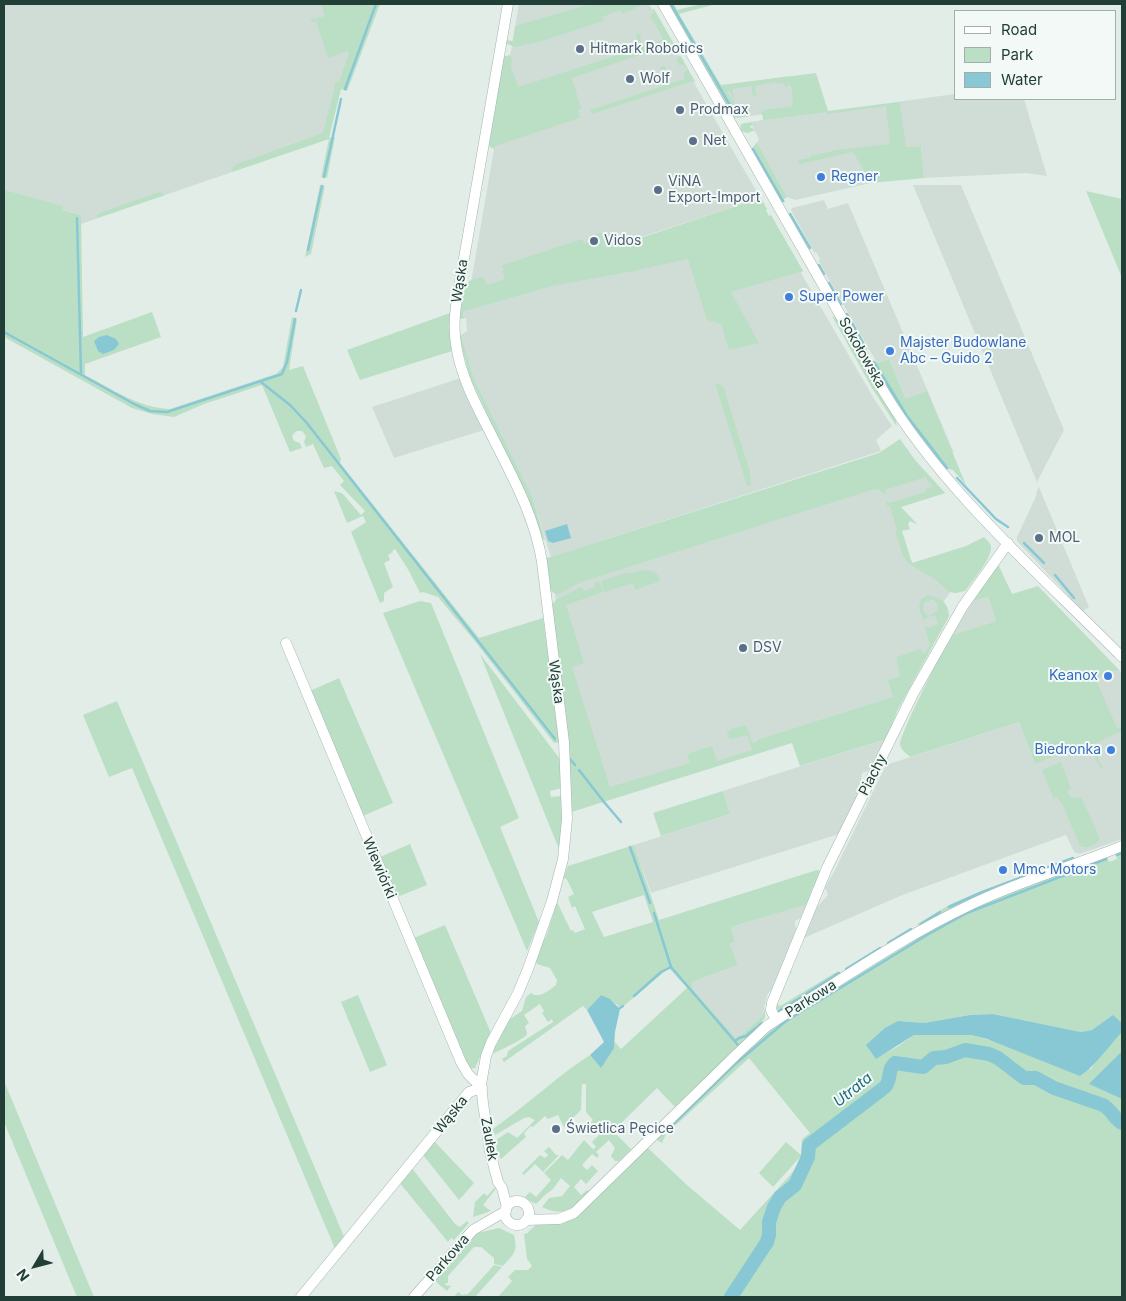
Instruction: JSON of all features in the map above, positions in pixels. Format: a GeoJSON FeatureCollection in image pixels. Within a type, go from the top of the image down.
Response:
{"type":"FeatureCollection","features":[{"type":"Feature","properties":{"kind":"street","name":"Wąska"},"geometry":{"type":"LineString","coordinates":[[301,1297],[464,1099],[471,1091],[482,1088],[486,1056],[528,969],[552,901],[563,859],[567,819],[562,728],[538,544],[520,494],[469,387],[459,358],[455,338],[455,316],[461,276],[508,4]]}},
{"type":"Feature","properties":{"kind":"street","name":"Sokołowska"},"geometry":{"type":"LineString","coordinates":[[663,4],[893,408],[930,458],[982,518],[1122,656]]}},
{"type":"Feature","properties":{"kind":"street","name":"Piachy"},"geometry":{"type":"LineString","coordinates":[[776,1020],[772,1012],[772,1003],[827,868],[928,667],[961,609],[1008,543]]}},
{"type":"Feature","properties":{"kind":"street","name":"Wiewiórki"},"geometry":{"type":"LineString","coordinates":[[286,643],[461,1062],[468,1074],[482,1088]]}},
{"type":"Feature","properties":{"kind":"street","name":"Parkowa"},"geometry":{"type":"LineString","coordinates":[[414,1297],[470,1232],[490,1219],[509,1210],[517,1225],[527,1215],[548,1219],[563,1218],[574,1213],[737,1054],[776,1020],[910,937],[952,914],[991,896],[1122,846]]}},
{"type":"Feature","properties":{"kind":"street","name":"Zaułek"},"geometry":{"type":"LineString","coordinates":[[482,1088],[490,1152],[498,1182],[506,1190],[509,1210],[525,1204],[527,1215]]}},
{"type":"Feature","properties":{"kind":"shaded area"},"geometry":{"type":"Polygon","coordinates":[[[4,4],[372,4],[335,101],[325,140],[81,224],[81,215],[4,194],[4,4]]]}},
{"type":"Feature","properties":{"kind":"shaded area"},"geometry":{"type":"Polygon","coordinates":[[[519,4],[649,4],[760,198],[469,294],[519,4]]]}},
{"type":"Feature","properties":{"kind":"shaded area"},"geometry":{"type":"Polygon","coordinates":[[[789,76],[794,109],[739,118],[721,86],[789,76]]]}},
{"type":"Feature","properties":{"kind":"shaded area"},"geometry":{"type":"Polygon","coordinates":[[[954,94],[954,100],[1024,100],[1047,176],[1026,173],[924,178],[921,146],[854,152],[871,183],[795,200],[787,197],[757,142],[759,139],[750,122],[954,94]]]}},
{"type":"Feature","properties":{"kind":"shaded area"},"geometry":{"type":"Polygon","coordinates":[[[913,185],[961,185],[1064,430],[1037,482],[913,185]]]}},
{"type":"Feature","properties":{"kind":"shaded area"},"geometry":{"type":"Polygon","coordinates":[[[824,200],[828,209],[848,203],[954,453],[920,431],[889,359],[877,363],[828,278],[817,253],[814,252],[791,210],[792,208],[824,200]]]}},
{"type":"Feature","properties":{"kind":"shaded area"},"geometry":{"type":"Polygon","coordinates":[[[774,221],[803,271],[801,273],[873,397],[892,426],[876,440],[881,451],[551,557],[532,496],[475,381],[460,337],[467,331],[466,318],[464,318],[463,312],[554,285],[630,272],[774,221]]]}},
{"type":"Feature","properties":{"kind":"shaded area"},"geometry":{"type":"Polygon","coordinates":[[[461,378],[484,430],[394,458],[372,407],[461,378]]]}},
{"type":"Feature","properties":{"kind":"shaded area","name":"DSV"},"geometry":{"type":"Polygon","coordinates":[[[925,471],[945,493],[894,509],[912,563],[953,588],[944,601],[948,618],[898,709],[571,812],[550,608],[556,602],[555,593],[548,589],[925,471]]]}},
{"type":"Feature","properties":{"kind":"shaded area"},"geometry":{"type":"Polygon","coordinates":[[[1039,487],[1089,607],[1083,611],[1017,541],[1017,537],[1039,487]]]}},
{"type":"Feature","properties":{"kind":"shaded area"},"geometry":{"type":"Polygon","coordinates":[[[988,597],[996,621],[952,635],[973,601],[988,597]]]}},
{"type":"Feature","properties":{"kind":"shaded area"},"geometry":{"type":"Polygon","coordinates":[[[1072,621],[1122,673],[1122,839],[1080,854],[1074,852],[1066,835],[900,896],[804,938],[816,908],[828,895],[825,887],[886,765],[1019,722],[1035,764],[1087,659],[1072,621]]]}},
{"type":"Feature","properties":{"kind":"shaded area"},"geometry":{"type":"Polygon","coordinates":[[[886,739],[871,770],[862,773],[859,794],[839,834],[651,893],[634,845],[730,814],[723,791],[886,739]]]}},
{"type":"Feature","properties":{"kind":"shaded area"},"geometry":{"type":"Polygon","coordinates":[[[810,903],[805,916],[795,921],[795,927],[797,928],[772,990],[768,993],[762,1016],[737,1039],[692,988],[692,982],[738,965],[730,944],[735,942],[731,927],[810,903]]]}},
{"type":"Feature","properties":{"kind":"green space"},"geometry":{"type":"Polygon","coordinates":[[[321,4],[380,4],[347,91],[341,89],[329,138],[335,137],[327,178],[321,177],[329,139],[232,172],[233,167],[237,164],[323,133],[336,81],[339,82],[349,54],[347,51],[328,58],[316,21],[311,22],[310,20],[325,16],[321,4]]]}},
{"type":"Feature","properties":{"kind":"green space"},"geometry":{"type":"Polygon","coordinates":[[[591,4],[640,4],[641,6],[622,14],[620,10],[602,17],[603,21],[539,42],[515,47],[505,43],[506,40],[513,41],[515,26],[591,4]]]}},
{"type":"Feature","properties":{"kind":"green space"},"geometry":{"type":"Polygon","coordinates":[[[668,4],[674,4],[677,10],[701,4],[716,4],[679,14],[721,85],[816,73],[828,111],[900,102],[906,147],[921,146],[924,178],[871,183],[853,152],[799,164],[798,160],[837,150],[890,144],[886,106],[763,120],[762,114],[760,115],[763,110],[793,106],[791,87],[789,85],[785,87],[784,83],[777,84],[776,82],[755,86],[756,95],[753,96],[751,86],[732,89],[734,99],[729,91],[727,92],[739,110],[746,111],[749,116],[734,118],[668,4]]]}},
{"type":"Feature","properties":{"kind":"green space"},"geometry":{"type":"Polygon","coordinates":[[[654,9],[673,45],[572,78],[581,109],[578,110],[580,118],[495,146],[494,149],[490,147],[488,143],[503,57],[510,55],[512,58],[511,67],[518,87],[640,48],[636,34],[638,33],[641,35],[642,47],[662,40],[663,38],[650,16],[654,9]]]}},
{"type":"Feature","properties":{"kind":"green space"},"geometry":{"type":"Polygon","coordinates":[[[680,55],[696,83],[693,81],[592,114],[590,110],[666,85],[660,66],[666,68],[668,84],[685,79],[683,73],[687,70],[683,64],[679,66],[677,59],[680,55]]]}},
{"type":"Feature","properties":{"kind":"green space"},"geometry":{"type":"Polygon","coordinates":[[[751,122],[752,125],[750,127],[755,130],[748,133],[740,131],[741,124],[751,122]]]}},
{"type":"Feature","properties":{"kind":"green space"},"geometry":{"type":"Polygon","coordinates":[[[757,142],[787,197],[784,199],[785,202],[780,202],[751,150],[757,142]]]}},
{"type":"Feature","properties":{"kind":"green space"},"geometry":{"type":"Polygon","coordinates":[[[736,156],[767,209],[769,216],[771,215],[803,271],[731,292],[759,343],[729,350],[721,324],[707,320],[688,259],[552,286],[463,312],[464,319],[459,318],[462,286],[471,280],[483,277],[487,285],[505,279],[502,271],[504,270],[501,266],[506,264],[582,239],[584,244],[591,241],[590,236],[604,232],[612,235],[617,246],[760,198],[736,156]]]}},
{"type":"Feature","properties":{"kind":"green space"},"geometry":{"type":"Polygon","coordinates":[[[320,185],[325,186],[311,254],[305,257],[320,185]]]}},
{"type":"Feature","properties":{"kind":"green space"},"geometry":{"type":"Polygon","coordinates":[[[4,190],[63,206],[62,210],[81,215],[83,337],[152,312],[161,337],[85,364],[85,375],[126,397],[147,405],[170,409],[276,374],[283,367],[292,317],[297,319],[289,370],[303,366],[341,459],[340,463],[479,638],[543,618],[560,742],[554,743],[438,597],[423,592],[420,593],[395,549],[388,555],[390,560],[384,563],[393,587],[384,593],[384,601],[380,603],[351,532],[366,522],[363,516],[347,523],[334,491],[342,493],[361,515],[365,511],[340,485],[344,481],[332,466],[324,468],[313,444],[306,447],[304,442],[306,436],[302,431],[296,431],[292,436],[294,441],[300,443],[302,448],[290,452],[262,385],[204,404],[174,417],[152,414],[132,408],[4,337],[4,190]]]}},
{"type":"Feature","properties":{"kind":"green space"},"geometry":{"type":"Polygon","coordinates":[[[1086,191],[1122,199],[1122,278],[1086,191]]]}},
{"type":"Feature","properties":{"kind":"green space"},"geometry":{"type":"Polygon","coordinates":[[[159,192],[165,195],[97,218],[97,214],[159,192]]]}},
{"type":"Feature","properties":{"kind":"green space"},"geometry":{"type":"Polygon","coordinates":[[[450,313],[452,351],[360,380],[347,350],[450,313]]]}},
{"type":"Feature","properties":{"kind":"green space"},"geometry":{"type":"Polygon","coordinates":[[[832,316],[837,319],[877,390],[895,417],[897,427],[872,388],[832,316]]]}},
{"type":"Feature","properties":{"kind":"green space"},"geometry":{"type":"Polygon","coordinates":[[[467,331],[461,337],[475,381],[532,496],[545,540],[540,537],[509,461],[470,377],[459,337],[467,331]]]}},
{"type":"Feature","properties":{"kind":"green space"},"geometry":{"type":"Polygon","coordinates":[[[889,359],[906,399],[927,391],[966,485],[953,470],[944,468],[897,404],[873,362],[877,363],[889,359]]]}},
{"type":"Feature","properties":{"kind":"green space"},"geometry":{"type":"Polygon","coordinates":[[[715,383],[723,386],[750,472],[751,485],[747,486],[715,383]]]}},
{"type":"Feature","properties":{"kind":"green space"},"geometry":{"type":"Polygon","coordinates":[[[900,439],[915,460],[945,493],[901,507],[918,525],[910,521],[908,524],[910,529],[902,531],[912,563],[966,546],[984,537],[991,545],[989,556],[965,591],[949,592],[936,580],[908,563],[903,556],[890,506],[887,506],[886,503],[926,492],[926,489],[932,487],[926,477],[885,490],[886,495],[875,489],[581,582],[557,595],[548,589],[544,559],[879,453],[900,439]]]}},
{"type":"Feature","properties":{"kind":"green space"},"geometry":{"type":"Polygon","coordinates":[[[998,564],[1012,594],[1038,586],[1119,670],[1106,673],[1096,680],[1117,728],[1122,727],[1122,731],[1092,745],[1103,769],[1101,769],[1087,742],[1035,764],[1019,722],[910,757],[901,747],[901,739],[912,713],[952,635],[996,621],[988,597],[973,601],[998,564]]]}},
{"type":"Feature","properties":{"kind":"green space"},"geometry":{"type":"Polygon","coordinates":[[[646,570],[659,576],[660,581],[635,590],[633,583],[604,592],[601,581],[622,574],[646,570]]]}},
{"type":"Feature","properties":{"kind":"green space"},"geometry":{"type":"Polygon","coordinates":[[[599,581],[603,592],[566,605],[584,663],[572,667],[610,787],[690,763],[687,754],[712,746],[717,761],[752,750],[747,735],[731,739],[728,737],[727,733],[731,729],[746,725],[752,743],[893,697],[888,680],[900,676],[896,657],[921,649],[923,654],[925,653],[930,645],[924,625],[927,628],[938,624],[935,615],[930,617],[929,615],[938,608],[937,603],[932,599],[924,603],[923,611],[929,617],[924,619],[924,623],[919,608],[921,599],[928,595],[940,599],[946,604],[949,616],[898,709],[886,739],[800,766],[792,743],[571,812],[550,608],[556,600],[582,587],[583,591],[595,587],[594,583],[599,581]]]}},
{"type":"Feature","properties":{"kind":"green space"},"geometry":{"type":"Polygon","coordinates":[[[420,601],[431,603],[519,818],[500,827],[539,922],[527,951],[383,613],[420,601]]]}},
{"type":"Feature","properties":{"kind":"green space"},"geometry":{"type":"Polygon","coordinates":[[[480,654],[560,759],[562,788],[550,791],[551,797],[562,796],[564,814],[561,854],[480,654]]]}},
{"type":"Feature","properties":{"kind":"green space"},"geometry":{"type":"Polygon","coordinates":[[[339,678],[393,803],[363,816],[310,691],[339,678]]]}},
{"type":"Feature","properties":{"kind":"green space"},"geometry":{"type":"Polygon","coordinates":[[[117,701],[345,1239],[336,1251],[132,768],[109,777],[83,715],[117,701]]]}},
{"type":"Feature","properties":{"kind":"green space"},"geometry":{"type":"Polygon","coordinates":[[[1061,762],[1071,789],[1067,791],[1071,798],[1081,797],[1100,838],[1092,846],[1080,846],[1063,806],[1057,797],[1054,799],[1042,770],[1061,762]]]}},
{"type":"Feature","properties":{"kind":"green space"},"geometry":{"type":"Polygon","coordinates":[[[723,791],[730,814],[661,836],[653,813],[723,791]]]}},
{"type":"Feature","properties":{"kind":"green space"},"geometry":{"type":"Polygon","coordinates":[[[410,844],[427,885],[397,897],[380,857],[410,844]]]}},
{"type":"Feature","properties":{"kind":"green space"},"geometry":{"type":"Polygon","coordinates":[[[634,845],[659,920],[817,870],[822,871],[816,886],[812,888],[808,904],[731,927],[735,942],[730,944],[738,965],[692,982],[692,988],[737,1039],[762,1016],[765,1008],[765,1018],[760,1026],[675,1107],[657,1088],[613,1131],[631,1149],[619,1161],[615,1161],[611,1156],[615,1148],[609,1140],[596,1152],[599,1155],[597,1158],[592,1154],[582,1165],[587,1170],[592,1165],[598,1171],[586,1184],[581,1179],[574,1187],[581,1195],[590,1190],[574,1206],[558,1212],[542,1207],[549,1198],[562,1196],[570,1186],[561,1178],[553,1189],[536,1204],[524,1198],[530,1192],[536,1197],[551,1180],[544,1173],[562,1155],[568,1160],[584,1140],[593,1149],[596,1147],[592,1142],[599,1135],[594,1130],[588,1136],[583,1130],[593,1120],[586,1112],[586,1084],[582,1084],[581,1110],[564,1127],[558,1115],[548,1119],[545,1116],[533,1127],[531,1126],[524,1133],[526,1137],[501,1159],[497,1154],[496,1140],[508,1132],[517,1138],[535,1120],[529,1117],[524,1118],[495,1135],[493,1129],[590,1055],[601,1067],[615,1042],[621,1049],[687,988],[669,968],[620,1009],[618,1005],[601,995],[587,1010],[583,1006],[504,1062],[502,1059],[507,1056],[508,1051],[553,1022],[552,1019],[548,1022],[542,1013],[544,1011],[540,1004],[524,1015],[529,1023],[525,1026],[526,1036],[493,1052],[507,1021],[522,1011],[526,997],[531,993],[534,995],[544,994],[556,985],[557,980],[550,968],[537,964],[536,961],[557,902],[571,931],[573,930],[575,933],[585,929],[575,906],[572,908],[568,897],[574,894],[566,878],[563,879],[568,866],[634,845]],[[644,895],[592,912],[604,937],[653,922],[644,895]]]}},
{"type":"Feature","properties":{"kind":"green space"},"geometry":{"type":"Polygon","coordinates":[[[1122,850],[1122,1023],[1113,1016],[1092,1030],[1081,1032],[993,1014],[970,1015],[924,1023],[898,1021],[876,1058],[914,1035],[971,1035],[1091,1069],[1122,1032],[1122,1051],[1090,1084],[1122,1099],[1122,1297],[498,1297],[512,1281],[508,1277],[515,1270],[528,1270],[532,1266],[527,1259],[524,1234],[528,1233],[537,1223],[557,1223],[645,1149],[649,1149],[687,1185],[740,1230],[791,1174],[801,1156],[773,1187],[759,1173],[786,1142],[801,1155],[802,1139],[810,1133],[749,1058],[666,1134],[662,1143],[655,1139],[767,1032],[792,1015],[950,918],[996,898],[1107,856],[1109,862],[1117,859],[1115,853],[1122,850]]]}},
{"type":"Feature","properties":{"kind":"green space"},"geometry":{"type":"Polygon","coordinates":[[[1073,857],[1074,859],[974,897],[919,926],[917,924],[951,904],[981,891],[1073,857]]]}},
{"type":"Feature","properties":{"kind":"green space"},"geometry":{"type":"Polygon","coordinates":[[[445,925],[491,1033],[475,1068],[469,1069],[414,938],[445,925]]]}},
{"type":"Feature","properties":{"kind":"green space"},"geometry":{"type":"Polygon","coordinates":[[[790,971],[793,972],[790,973],[777,1004],[780,1006],[838,971],[840,974],[779,1011],[775,1005],[790,971]]]}},
{"type":"Feature","properties":{"kind":"green space"},"geometry":{"type":"Polygon","coordinates":[[[358,995],[387,1065],[370,1072],[341,1002],[358,995]]]}},
{"type":"Feature","properties":{"kind":"green space"},"geometry":{"type":"Polygon","coordinates":[[[4,1081],[94,1297],[77,1297],[4,1122],[4,1081]]]}},
{"type":"Feature","properties":{"kind":"green space"},"geometry":{"type":"Polygon","coordinates":[[[433,1140],[474,1183],[459,1200],[423,1155],[433,1140]]]}},
{"type":"Feature","properties":{"kind":"green space"},"geometry":{"type":"Polygon","coordinates":[[[549,1147],[556,1155],[559,1155],[543,1172],[535,1164],[524,1175],[522,1173],[540,1155],[545,1158],[548,1155],[544,1151],[549,1147]]]}},
{"type":"Feature","properties":{"kind":"green space"},"geometry":{"type":"Polygon","coordinates":[[[411,1167],[455,1224],[460,1227],[467,1221],[469,1223],[454,1240],[451,1238],[448,1242],[399,1182],[411,1167]]]}},
{"type":"Feature","properties":{"kind":"green space"},"geometry":{"type":"Polygon","coordinates":[[[496,1186],[483,1205],[491,1211],[473,1217],[475,1202],[484,1193],[487,1196],[496,1186]]]}},
{"type":"Feature","properties":{"kind":"green space"},"geometry":{"type":"Polygon","coordinates":[[[499,1228],[514,1235],[516,1246],[514,1252],[503,1266],[494,1264],[494,1258],[481,1247],[474,1247],[448,1276],[448,1283],[445,1285],[451,1286],[447,1291],[435,1281],[478,1233],[499,1228]]]}},
{"type":"Feature","properties":{"kind":"green space"},"geometry":{"type":"Polygon","coordinates":[[[494,1265],[502,1267],[475,1297],[455,1296],[458,1292],[462,1295],[468,1294],[494,1265]]]}},
{"type":"Feature","properties":{"kind":"water"},"geometry":{"type":"Polygon","coordinates":[[[107,335],[116,339],[119,344],[114,350],[103,354],[98,351],[94,341],[99,337],[107,335]]]}},
{"type":"Feature","properties":{"kind":"water"},"geometry":{"type":"Polygon","coordinates":[[[567,524],[571,538],[553,543],[548,541],[545,531],[567,524]]]}},
{"type":"Feature","properties":{"kind":"water"},"geometry":{"type":"Polygon","coordinates":[[[601,995],[610,999],[620,1009],[614,1048],[601,1068],[590,1055],[604,1042],[587,1010],[601,995]]]}},
{"type":"Feature","properties":{"kind":"water"},"geometry":{"type":"Polygon","coordinates":[[[993,1014],[1081,1032],[1092,1030],[1113,1015],[1122,1023],[1122,1032],[1086,1072],[1080,1076],[987,1039],[971,1035],[914,1035],[876,1059],[866,1045],[885,1028],[898,1021],[924,1023],[970,1015],[993,1014]]]}},
{"type":"Feature","properties":{"kind":"water"},"geometry":{"type":"Polygon","coordinates":[[[1122,1051],[1122,1099],[1089,1084],[1122,1051]]]}},
{"type":"Feature","properties":{"kind":"waterway"},"geometry":{"type":"LineString","coordinates":[[345,89],[376,4]]}},
{"type":"Feature","properties":{"kind":"waterway"},"geometry":{"type":"LineString","coordinates":[[671,4],[735,114]]}},
{"type":"Feature","properties":{"kind":"waterway"},"geometry":{"type":"LineString","coordinates":[[324,177],[341,99]]}},
{"type":"Feature","properties":{"kind":"waterway"},"geometry":{"type":"LineString","coordinates":[[753,149],[783,201]]}},
{"type":"Feature","properties":{"kind":"waterway"},"geometry":{"type":"LineString","coordinates":[[308,250],[322,186]]}},
{"type":"Feature","properties":{"kind":"waterway"},"geometry":{"type":"LineString","coordinates":[[790,214],[810,248]]}},
{"type":"Feature","properties":{"kind":"waterway"},"geometry":{"type":"LineString","coordinates":[[77,218],[81,374]]}},
{"type":"Feature","properties":{"kind":"waterway"},"geometry":{"type":"LineString","coordinates":[[819,265],[824,274]]}},
{"type":"Feature","properties":{"kind":"waterway"},"geometry":{"type":"LineString","coordinates":[[829,283],[841,304]]}},
{"type":"Feature","properties":{"kind":"waterway"},"geometry":{"type":"LineString","coordinates":[[296,311],[301,290]]}},
{"type":"Feature","properties":{"kind":"waterway"},"geometry":{"type":"LineString","coordinates":[[847,314],[866,348]]}},
{"type":"Feature","properties":{"kind":"waterway"},"geometry":{"type":"LineString","coordinates":[[4,332],[134,404],[150,411],[167,412],[282,374],[287,362],[295,319]]}},
{"type":"Feature","properties":{"kind":"waterway"},"geometry":{"type":"LineString","coordinates":[[874,362],[907,416],[947,468]]}},
{"type":"Feature","properties":{"kind":"waterway"},"geometry":{"type":"LineString","coordinates":[[261,382],[290,405],[306,422],[555,739]]}},
{"type":"Feature","properties":{"kind":"waterway"},"geometry":{"type":"LineString","coordinates":[[957,478],[996,519],[1008,527]]}},
{"type":"Feature","properties":{"kind":"waterway"},"geometry":{"type":"LineString","coordinates":[[1024,543],[1044,563]]}},
{"type":"Feature","properties":{"kind":"waterway"},"geometry":{"type":"LineString","coordinates":[[1055,575],[1074,598]]}},
{"type":"Feature","properties":{"kind":"waterway"},"geometry":{"type":"LineString","coordinates":[[570,759],[575,765]]}},
{"type":"Feature","properties":{"kind":"waterway"},"geometry":{"type":"LineString","coordinates":[[579,770],[604,802]]}},
{"type":"Feature","properties":{"kind":"waterway"},"geometry":{"type":"LineString","coordinates":[[604,802],[621,822]]}},
{"type":"Feature","properties":{"kind":"waterway"},"geometry":{"type":"LineString","coordinates":[[630,847],[650,903]]}},
{"type":"Feature","properties":{"kind":"waterway"},"geometry":{"type":"LineString","coordinates":[[1117,855],[1122,853]]}},
{"type":"Feature","properties":{"kind":"waterway"},"geometry":{"type":"LineString","coordinates":[[949,907],[980,893],[1073,858]]}},
{"type":"Feature","properties":{"kind":"waterway"},"geometry":{"type":"LineString","coordinates":[[663,1134],[733,1066],[786,1021],[927,935],[967,913],[1106,859]]}},
{"type":"Feature","properties":{"kind":"waterway"},"geometry":{"type":"LineString","coordinates":[[921,924],[940,912]]}},
{"type":"Feature","properties":{"kind":"waterway"},"geometry":{"type":"LineString","coordinates":[[654,913],[671,967],[738,1045]]}},
{"type":"Feature","properties":{"kind":"waterway"},"geometry":{"type":"LineString","coordinates":[[888,943],[911,929]]}},
{"type":"Feature","properties":{"kind":"waterway"},"geometry":{"type":"LineString","coordinates":[[846,969],[880,948]]}},
{"type":"Feature","properties":{"kind":"waterway"},"geometry":{"type":"LineString","coordinates":[[634,996],[661,972],[671,967]]}},
{"type":"Feature","properties":{"kind":"waterway"},"geometry":{"type":"LineString","coordinates":[[779,1011],[839,973]]}},
{"type":"Feature","properties":{"kind":"waterway"},"geometry":{"type":"LineString","coordinates":[[735,1041],[746,1036],[757,1027]]}},
{"type":"Feature","properties":{"kind":"waterway","name":"Utrata"},"geometry":{"type":"LineString","coordinates":[[731,1297],[767,1242],[769,1222],[774,1207],[780,1197],[795,1185],[808,1157],[809,1145],[885,1087],[891,1068],[895,1063],[923,1067],[934,1058],[946,1057],[965,1050],[989,1054],[998,1058],[1024,1078],[1036,1078],[1054,1088],[1103,1105],[1122,1123]]}},
{"type":"Feature","properties":{"kind":"place","name":"Hitmark Robotics"},"geometry":{"type":"Point","coordinates":[580,49]}},
{"type":"Feature","properties":{"kind":"place","name":"Wolf"},"geometry":{"type":"Point","coordinates":[630,79]}},
{"type":"Feature","properties":{"kind":"place","name":"Prodmax"},"geometry":{"type":"Point","coordinates":[680,110]}},
{"type":"Feature","properties":{"kind":"place","name":"Net"},"geometry":{"type":"Point","coordinates":[693,141]}},
{"type":"Feature","properties":{"kind":"place","name":"Regner"},"geometry":{"type":"Point","coordinates":[821,177]}},
{"type":"Feature","properties":{"kind":"place","name":"ViNA Export-Import"},"geometry":{"type":"Point","coordinates":[658,190]}},
{"type":"Feature","properties":{"kind":"place","name":"Vidos"},"geometry":{"type":"Point","coordinates":[594,241]}},
{"type":"Feature","properties":{"kind":"place","name":"Super Power"},"geometry":{"type":"Point","coordinates":[789,297]}},
{"type":"Feature","properties":{"kind":"place","name":"Majster Budowlane Abc – Guido 2"},"geometry":{"type":"Point","coordinates":[890,351]}},
{"type":"Feature","properties":{"kind":"place","name":"MOL"},"geometry":{"type":"Point","coordinates":[1039,538]}},
{"type":"Feature","properties":{"kind":"place","name":"DSV"},"geometry":{"type":"Point","coordinates":[743,648]}},
{"type":"Feature","properties":{"kind":"place","name":"Keanox"},"geometry":{"type":"Point","coordinates":[1108,676]}},
{"type":"Feature","properties":{"kind":"place","name":"Biedronka"},"geometry":{"type":"Point","coordinates":[1111,750]}},
{"type":"Feature","properties":{"kind":"place","name":"Mmc Motors"},"geometry":{"type":"Point","coordinates":[1003,870]}},
{"type":"Feature","properties":{"kind":"place","name":"Świetlica Pęcice"},"geometry":{"type":"Point","coordinates":[556,1129]}}]}
